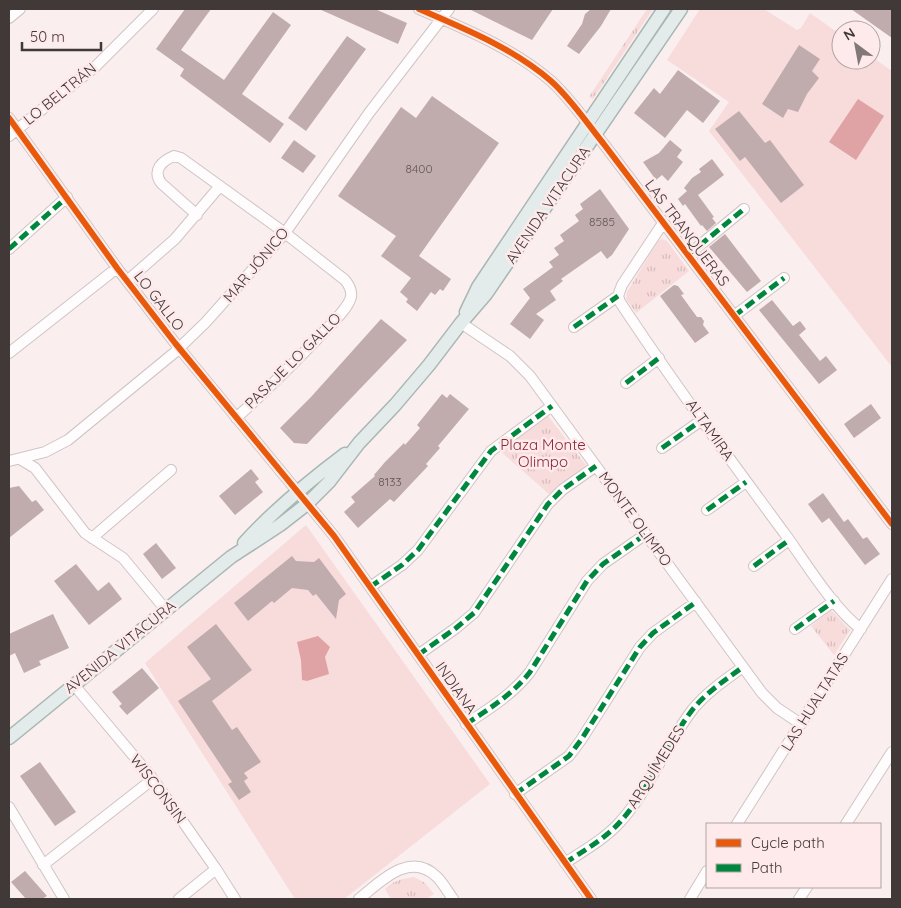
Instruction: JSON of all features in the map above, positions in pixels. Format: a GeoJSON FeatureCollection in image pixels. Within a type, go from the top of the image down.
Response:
{"type":"FeatureCollection","features":[{"type":"Feature","properties":{"kind":"main road","name":"AVENIDA VITACURA"},"geometry":{"type":"LineString","coordinates":[[461,323],[478,286],[664,9]]}},
{"type":"Feature","properties":{"kind":"main road","name":"AVENIDA VITACURA"},"geometry":{"type":"LineString","coordinates":[[9,738],[231,557],[280,525],[307,504],[329,482],[359,444],[418,378],[495,283],[680,9]]}},
{"type":"Feature","properties":{"kind":"main road","name":"AVENIDA VITACURA"},"geometry":{"type":"LineString","coordinates":[[231,557],[260,526],[320,472],[359,444]]}},
{"type":"Feature","properties":{"kind":"street"},"geometry":{"type":"LineString","coordinates":[[9,18],[20,9]]}},
{"type":"Feature","properties":{"kind":"street","name":"LO BELTRÁN"},"geometry":{"type":"LineString","coordinates":[[13,133],[96,66],[153,9]]}},
{"type":"Feature","properties":{"kind":"street","name":"LAS TRANQUERAS"},"geometry":{"type":"LineString","coordinates":[[419,9],[502,47],[527,62],[564,94],[688,254],[892,524]]}},
{"type":"Feature","properties":{"kind":"street","name":"MAR JÓNICO"},"geometry":{"type":"LineString","coordinates":[[9,461],[54,449],[68,440],[179,348],[221,306],[285,233],[369,114],[449,9]]}},
{"type":"Feature","properties":{"kind":"street","name":"LO GALLO"},"geometry":{"type":"LineString","coordinates":[[9,118],[13,133],[67,198],[117,268],[179,348],[297,493]]}},
{"type":"Feature","properties":{"kind":"street","name":"PASAJE LO GALLO"},"geometry":{"type":"LineString","coordinates":[[197,215],[161,183],[157,177],[158,170],[162,164],[174,156],[181,158],[285,233],[345,280],[351,291],[348,305],[329,326],[287,371],[236,418]]}},
{"type":"Feature","properties":{"kind":"street"},"geometry":{"type":"LineString","coordinates":[[127,281],[175,239],[220,186]]}},
{"type":"Feature","properties":{"kind":"street"},"geometry":{"type":"LineString","coordinates":[[9,249],[67,198]]}},
{"type":"Feature","properties":{"kind":"street"},"geometry":{"type":"LineString","coordinates":[[688,254],[744,209]]}},
{"type":"Feature","properties":{"kind":"street"},"geometry":{"type":"LineString","coordinates":[[574,327],[618,296],[622,285],[663,223]]}},
{"type":"Feature","properties":{"kind":"street"},"geometry":{"type":"LineString","coordinates":[[9,353],[117,268]]}},
{"type":"Feature","properties":{"kind":"street"},"geometry":{"type":"LineString","coordinates":[[734,316],[784,278]]}},
{"type":"Feature","properties":{"kind":"street","name":"ALTAMIRA"},"geometry":{"type":"LineString","coordinates":[[618,296],[746,482],[834,601],[850,620],[861,629]]}},
{"type":"Feature","properties":{"kind":"street","name":"MONTE OLIMPO"},"geometry":{"type":"LineString","coordinates":[[461,323],[501,349],[530,376],[743,667],[771,703],[800,724]]}},
{"type":"Feature","properties":{"kind":"street"},"geometry":{"type":"LineString","coordinates":[[626,383],[659,358]]}},
{"type":"Feature","properties":{"kind":"street"},"geometry":{"type":"LineString","coordinates":[[370,587],[402,565],[418,550],[491,451],[552,406]]}},
{"type":"Feature","properties":{"kind":"street"},"geometry":{"type":"LineString","coordinates":[[662,448],[702,420]]}},
{"type":"Feature","properties":{"kind":"street"},"geometry":{"type":"LineString","coordinates":[[35,468],[37,454]]}},
{"type":"Feature","properties":{"kind":"street"},"geometry":{"type":"LineString","coordinates":[[20,459],[35,468],[86,533],[124,558],[166,610]]}},
{"type":"Feature","properties":{"kind":"street"},"geometry":{"type":"LineString","coordinates":[[418,655],[474,613],[548,504],[562,490],[596,466]]}},
{"type":"Feature","properties":{"kind":"street"},"geometry":{"type":"LineString","coordinates":[[92,538],[172,470]]}},
{"type":"Feature","properties":{"kind":"street"},"geometry":{"type":"LineString","coordinates":[[707,510],[746,482]]}},
{"type":"Feature","properties":{"kind":"street","name":"INDIANA"},"geometry":{"type":"LineString","coordinates":[[297,493],[330,531],[591,899]]}},
{"type":"Feature","properties":{"kind":"street"},"geometry":{"type":"LineString","coordinates":[[466,724],[505,697],[522,682],[587,581],[604,564],[646,534]]}},
{"type":"Feature","properties":{"kind":"street"},"geometry":{"type":"LineString","coordinates":[[754,566],[790,540]]}},
{"type":"Feature","properties":{"kind":"street","name":"LAS HUALTATAS"},"geometry":{"type":"LineString","coordinates":[[738,823],[892,579]]}},
{"type":"Feature","properties":{"kind":"street"},"geometry":{"type":"LineString","coordinates":[[795,629],[834,601]]}},
{"type":"Feature","properties":{"kind":"street"},"geometry":{"type":"LineString","coordinates":[[515,794],[569,756],[646,640],[696,602]]}},
{"type":"Feature","properties":{"kind":"street","name":"ARQUÍMEDES"},"geometry":{"type":"LineString","coordinates":[[565,864],[606,835],[619,823],[693,709],[710,692],[743,667]]}},
{"type":"Feature","properties":{"kind":"street","name":"WISCONSIN"},"geometry":{"type":"LineString","coordinates":[[74,685],[153,779],[235,899]]}},
{"type":"Feature","properties":{"kind":"street"},"geometry":{"type":"LineString","coordinates":[[847,823],[892,752]]}},
{"type":"Feature","properties":{"kind":"street"},"geometry":{"type":"LineString","coordinates":[[44,865],[153,779]]}},
{"type":"Feature","properties":{"kind":"street"},"geometry":{"type":"LineString","coordinates":[[9,807],[64,899]]}},
{"type":"Feature","properties":{"kind":"street"},"geometry":{"type":"LineString","coordinates":[[359,899],[388,875],[408,867],[422,868],[433,874],[453,899]]}},
{"type":"Feature","properties":{"kind":"street"},"geometry":{"type":"LineString","coordinates":[[179,899],[216,869]]}},
{"type":"Feature","properties":{"kind":"street"},"geometry":{"type":"LineString","coordinates":[[690,899],[706,873]]}},
{"type":"Feature","properties":{"kind":"street"},"geometry":{"type":"LineString","coordinates":[[799,899],[806,888]]}},
{"type":"Feature","properties":{"kind":"green space"},"geometry":{"type":"Polygon","coordinates":[[[647,9],[653,9],[593,99],[589,97],[647,9]]]}},
{"type":"Feature","properties":{"kind":"green space"},"geometry":{"type":"Polygon","coordinates":[[[700,9],[764,9],[797,30],[801,28],[810,13],[831,28],[831,70],[881,70],[881,63],[892,71],[892,367],[709,131],[729,102],[667,60],[700,9]]]}},
{"type":"Feature","properties":{"kind":"green space"},"geometry":{"type":"Polygon","coordinates":[[[662,239],[667,241],[689,271],[636,313],[626,299],[627,292],[658,241],[662,239]]]}},
{"type":"Feature","properties":{"kind":"green space","name":"Plaza Monte Olimpo"},"geometry":{"type":"Polygon","coordinates":[[[548,416],[586,465],[549,494],[500,451],[548,416]]]}},
{"type":"Feature","properties":{"kind":"green space"},"geometry":{"type":"Polygon","coordinates":[[[306,525],[490,784],[344,899],[295,899],[145,663],[306,525]]]}},
{"type":"Feature","properties":{"kind":"green space"},"geometry":{"type":"Polygon","coordinates":[[[831,610],[850,630],[834,655],[811,626],[831,610]]]}},
{"type":"Feature","properties":{"kind":"green space"},"geometry":{"type":"Polygon","coordinates":[[[414,877],[425,883],[434,894],[426,899],[391,899],[385,889],[388,886],[402,879],[414,877]]]}},
{"type":"Feature","properties":{"kind":"shaded area"},"geometry":{"type":"Polygon","coordinates":[[[858,99],[884,116],[856,160],[829,142],[858,99]]]}},
{"type":"Feature","properties":{"kind":"shaded area"},"geometry":{"type":"Polygon","coordinates":[[[318,636],[330,647],[325,657],[329,674],[307,681],[302,680],[301,660],[297,642],[318,636]]]}},
{"type":"Feature","properties":{"kind":"building"},"geometry":{"type":"Polygon","coordinates":[[[185,9],[211,9],[181,50],[224,80],[273,12],[291,25],[242,94],[284,124],[270,143],[180,76],[184,69],[156,49],[185,9]]]}},
{"type":"Feature","properties":{"kind":"building"},"geometry":{"type":"Polygon","coordinates":[[[319,9],[375,9],[407,23],[398,44],[319,9]]]}},
{"type":"Feature","properties":{"kind":"building"},"geometry":{"type":"Polygon","coordinates":[[[469,9],[553,9],[532,40],[469,9]]]}},
{"type":"Feature","properties":{"kind":"building"},"geometry":{"type":"Polygon","coordinates":[[[591,9],[611,9],[601,26],[579,54],[567,46],[582,24],[585,14],[591,9]]]}},
{"type":"Feature","properties":{"kind":"building"},"geometry":{"type":"Polygon","coordinates":[[[851,9],[892,9],[892,38],[881,30],[881,20],[867,20],[851,9]]]}},
{"type":"Feature","properties":{"kind":"building"},"geometry":{"type":"Polygon","coordinates":[[[347,36],[366,49],[306,131],[288,118],[347,36]]]}},
{"type":"Feature","properties":{"kind":"building"},"geometry":{"type":"Polygon","coordinates":[[[799,45],[820,59],[812,71],[819,78],[807,94],[798,112],[788,109],[783,118],[762,104],[799,45]]]}},
{"type":"Feature","properties":{"kind":"building"},"geometry":{"type":"Polygon","coordinates":[[[678,70],[720,101],[703,123],[687,110],[665,138],[634,113],[654,88],[660,94],[678,70]]]}},
{"type":"Feature","properties":{"kind":"building"},"geometry":{"type":"Polygon","coordinates":[[[432,96],[499,143],[419,256],[451,279],[443,291],[440,289],[435,295],[431,292],[417,311],[406,302],[408,299],[400,292],[411,278],[381,256],[396,236],[338,196],[401,107],[416,118],[432,96]]]}},
{"type":"Feature","properties":{"kind":"building"},"geometry":{"type":"Polygon","coordinates":[[[739,111],[765,143],[770,140],[804,185],[781,203],[745,157],[740,161],[715,129],[739,111]]]}},
{"type":"Feature","properties":{"kind":"building"},"geometry":{"type":"Polygon","coordinates":[[[294,140],[316,156],[303,173],[281,158],[294,140]]]}},
{"type":"Feature","properties":{"kind":"building"},"geometry":{"type":"Polygon","coordinates":[[[670,140],[682,150],[677,157],[683,162],[668,181],[662,175],[656,180],[643,162],[659,153],[670,140]]]}},
{"type":"Feature","properties":{"kind":"building"},"geometry":{"type":"Polygon","coordinates":[[[712,159],[724,175],[698,195],[714,217],[712,218],[716,223],[707,231],[685,204],[683,206],[678,199],[687,191],[684,188],[692,178],[701,172],[699,169],[712,159]]]}},
{"type":"Feature","properties":{"kind":"building"},"geometry":{"type":"Polygon","coordinates":[[[600,189],[629,229],[612,255],[607,259],[601,251],[561,279],[563,281],[550,291],[556,300],[536,314],[544,320],[530,339],[510,324],[530,298],[523,289],[553,267],[549,262],[559,255],[554,248],[564,241],[560,235],[579,221],[575,215],[583,209],[580,204],[600,189]]]}},
{"type":"Feature","properties":{"kind":"building"},"geometry":{"type":"Polygon","coordinates":[[[725,234],[761,281],[747,292],[709,247],[725,234]]]}},
{"type":"Feature","properties":{"kind":"building"},"geometry":{"type":"Polygon","coordinates":[[[674,285],[678,286],[684,294],[681,295],[697,317],[701,317],[704,321],[703,325],[709,333],[695,343],[660,296],[674,285]]]}},
{"type":"Feature","properties":{"kind":"building"},"geometry":{"type":"Polygon","coordinates":[[[772,300],[793,326],[800,321],[806,329],[799,335],[820,361],[826,356],[837,370],[819,384],[759,310],[772,300]]]}},
{"type":"Feature","properties":{"kind":"building"},"geometry":{"type":"Polygon","coordinates":[[[381,319],[407,340],[307,444],[294,443],[280,428],[311,397],[381,319]]]}},
{"type":"Feature","properties":{"kind":"building"},"geometry":{"type":"Polygon","coordinates":[[[442,394],[447,398],[450,394],[469,409],[438,446],[440,448],[426,464],[428,466],[394,502],[390,499],[358,528],[344,512],[355,502],[351,497],[375,476],[385,462],[404,443],[405,445],[420,428],[417,425],[442,394]]]}},
{"type":"Feature","properties":{"kind":"building"},"geometry":{"type":"Polygon","coordinates":[[[871,404],[881,418],[854,438],[844,424],[871,404]]]}},
{"type":"Feature","properties":{"kind":"building"},"geometry":{"type":"Polygon","coordinates":[[[251,469],[259,479],[255,482],[263,492],[235,515],[219,496],[251,469]]]}},
{"type":"Feature","properties":{"kind":"building"},"geometry":{"type":"Polygon","coordinates":[[[19,486],[32,502],[36,500],[44,510],[9,538],[9,488],[19,486]]]}},
{"type":"Feature","properties":{"kind":"building"},"geometry":{"type":"Polygon","coordinates":[[[823,493],[844,522],[848,519],[863,539],[867,537],[880,554],[865,565],[829,518],[822,523],[808,504],[823,493]]]}},
{"type":"Feature","properties":{"kind":"building"},"geometry":{"type":"Polygon","coordinates":[[[156,543],[176,568],[162,579],[143,554],[156,543]]]}},
{"type":"Feature","properties":{"kind":"building"},"geometry":{"type":"Polygon","coordinates":[[[292,556],[296,561],[314,562],[319,558],[346,594],[339,600],[336,619],[316,594],[313,596],[308,590],[292,588],[274,603],[272,601],[248,621],[234,603],[292,556]]]}},
{"type":"Feature","properties":{"kind":"building"},"geometry":{"type":"Polygon","coordinates":[[[76,564],[98,591],[109,582],[122,599],[89,625],[54,581],[76,564]]]}},
{"type":"Feature","properties":{"kind":"building"},"geometry":{"type":"Polygon","coordinates":[[[53,614],[69,648],[39,661],[41,665],[24,673],[15,653],[9,656],[9,634],[53,614]]]}},
{"type":"Feature","properties":{"kind":"building"},"geometry":{"type":"Polygon","coordinates":[[[216,624],[252,670],[212,701],[232,730],[237,727],[261,762],[244,773],[248,778],[244,781],[251,792],[239,800],[228,784],[232,782],[178,701],[211,679],[187,647],[216,624]]]}},
{"type":"Feature","properties":{"kind":"building"},"geometry":{"type":"Polygon","coordinates":[[[142,668],[159,688],[127,715],[119,706],[122,704],[112,692],[142,668]]]}},
{"type":"Feature","properties":{"kind":"building"},"geometry":{"type":"Polygon","coordinates":[[[40,762],[76,812],[55,826],[20,776],[40,762]]]}},
{"type":"Feature","properties":{"kind":"building"},"geometry":{"type":"Polygon","coordinates":[[[25,871],[47,896],[42,899],[26,899],[11,882],[25,871]]]}},
{"type":"Feature","properties":{"kind":"marked path"},"geometry":{"type":"LineString","coordinates":[[9,249],[67,197]]}},
{"type":"Feature","properties":{"kind":"marked path"},"geometry":{"type":"LineString","coordinates":[[688,255],[744,209]]}},
{"type":"Feature","properties":{"kind":"marked path"},"geometry":{"type":"LineString","coordinates":[[734,316],[784,278]]}},
{"type":"Feature","properties":{"kind":"marked path"},"geometry":{"type":"LineString","coordinates":[[574,327],[618,296]]}},
{"type":"Feature","properties":{"kind":"marked path"},"geometry":{"type":"LineString","coordinates":[[626,383],[659,358]]}},
{"type":"Feature","properties":{"kind":"marked path"},"geometry":{"type":"LineString","coordinates":[[370,587],[402,565],[418,550],[491,451],[552,406]]}},
{"type":"Feature","properties":{"kind":"marked path"},"geometry":{"type":"LineString","coordinates":[[662,448],[702,420]]}},
{"type":"Feature","properties":{"kind":"marked path"},"geometry":{"type":"LineString","coordinates":[[418,655],[474,613],[548,504],[562,490],[596,466]]}},
{"type":"Feature","properties":{"kind":"marked path"},"geometry":{"type":"LineString","coordinates":[[707,510],[746,482]]}},
{"type":"Feature","properties":{"kind":"marked path"},"geometry":{"type":"LineString","coordinates":[[466,724],[500,701],[523,680],[530,672],[587,581],[603,564],[646,534]]}},
{"type":"Feature","properties":{"kind":"marked path"},"geometry":{"type":"LineString","coordinates":[[754,566],[789,540]]}},
{"type":"Feature","properties":{"kind":"marked path"},"geometry":{"type":"LineString","coordinates":[[795,629],[834,601]]}},
{"type":"Feature","properties":{"kind":"marked path"},"geometry":{"type":"LineString","coordinates":[[515,794],[569,756],[640,647],[653,633],[696,602]]}},
{"type":"Feature","properties":{"kind":"marked path"},"geometry":{"type":"LineString","coordinates":[[565,863],[601,839],[620,822],[631,809],[693,709],[710,692],[743,667]]}},
{"type":"Feature","properties":{"kind":"cycle path"},"geometry":{"type":"LineString","coordinates":[[419,9],[505,49],[536,69],[565,95],[892,524]]}},
{"type":"Feature","properties":{"kind":"cycle path"},"geometry":{"type":"LineString","coordinates":[[9,118],[117,268],[175,343],[334,536],[591,899]]}}]}
